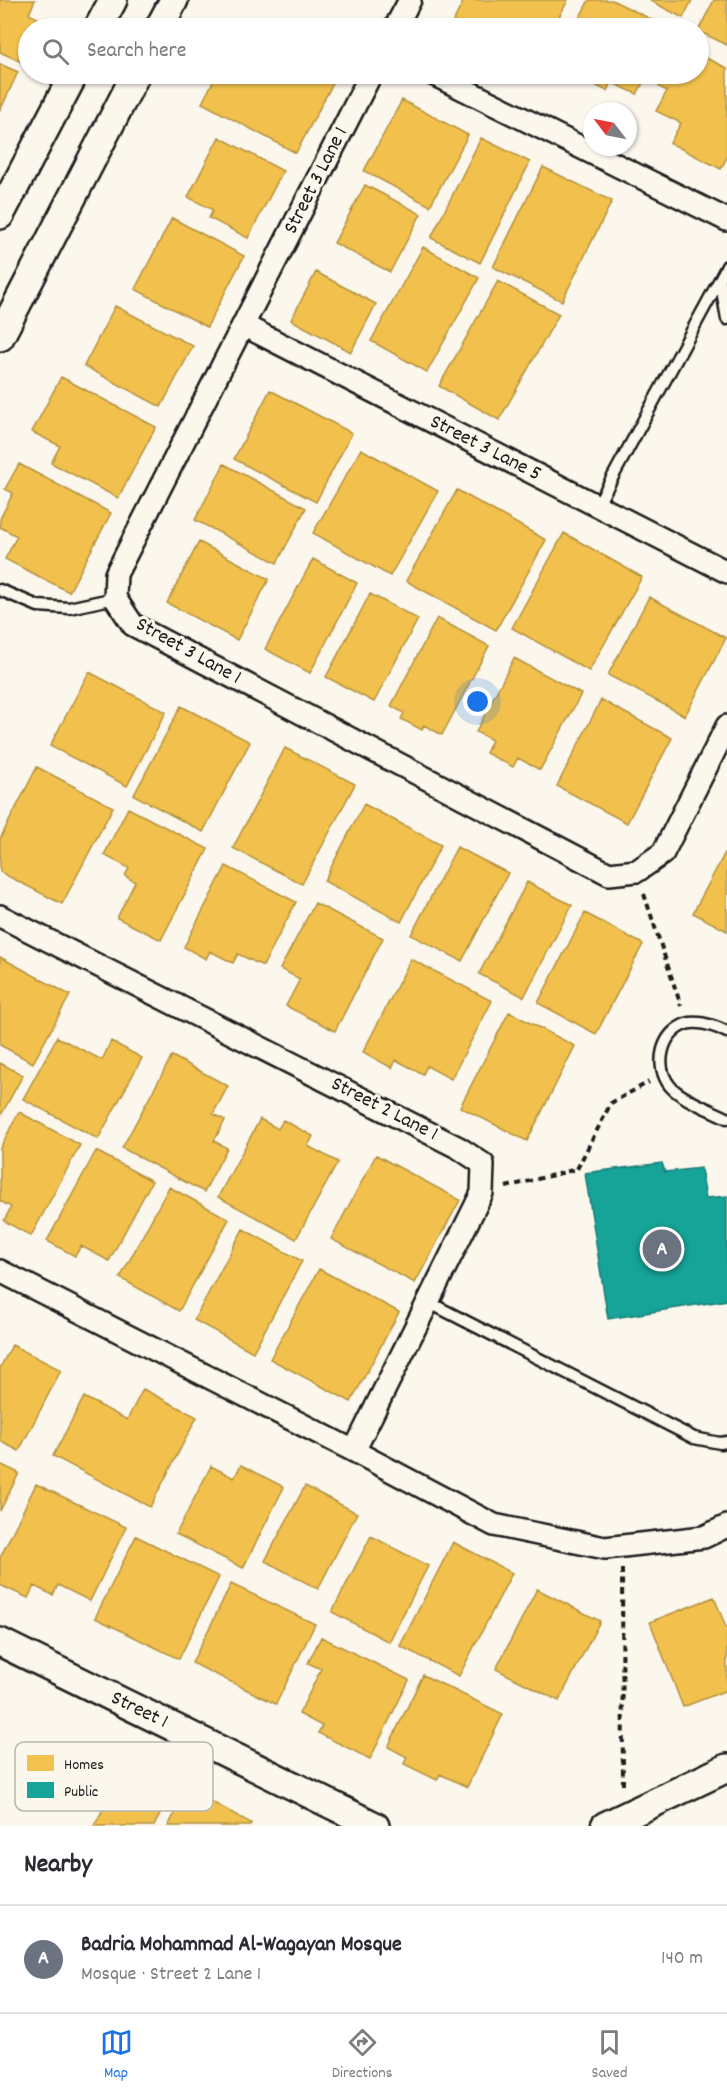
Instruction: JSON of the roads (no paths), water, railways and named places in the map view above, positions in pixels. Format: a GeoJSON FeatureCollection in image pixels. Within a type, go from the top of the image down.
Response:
{"type":"FeatureCollection","features":[{"type":"Feature","properties":{"kind":"street"},"geometry":{"type":"LineString","coordinates":[[103,18],[112,0]]}},
{"type":"Feature","properties":{"kind":"street"},"geometry":{"type":"LineString","coordinates":[[164,18],[174,0]]}},
{"type":"Feature","properties":{"kind":"street"},"geometry":{"type":"LineString","coordinates":[[400,18],[410,0]]}},
{"type":"Feature","properties":{"kind":"street"},"geometry":{"type":"LineString","coordinates":[[0,215],[69,84]]}},
{"type":"Feature","properties":{"kind":"street"},"geometry":{"type":"LineString","coordinates":[[0,338],[131,84]]}},
{"type":"Feature","properties":{"kind":"street","name":"Street 3 Lane 1"},"geometry":{"type":"LineString","coordinates":[[366,84],[116,574],[115,598],[133,626],[609,874],[637,871],[663,853],[727,726]]}},
{"type":"Feature","properties":{"kind":"street"},"geometry":{"type":"LineString","coordinates":[[453,84],[727,220]]}},
{"type":"Feature","properties":{"kind":"street","name":"Street 3 Lane 5"},"geometry":{"type":"LineString","coordinates":[[243,325],[727,572]]}},
{"type":"Feature","properties":{"kind":"street","name":"Street 2 Lane 1"},"geometry":{"type":"LineString","coordinates":[[0,916],[459,1148],[483,1164],[482,1192],[354,1451]]}},
{"type":"Feature","properties":{"kind":"street"},"geometry":{"type":"LineString","coordinates":[[0,1271],[494,1525],[605,1548],[704,1537],[727,1526]]}},
{"type":"Feature","properties":{"kind":"street","name":"Street 1"},"geometry":{"type":"LineString","coordinates":[[0,1642],[204,1742]]}},
{"type":"Feature","properties":{"kind":"street","name":"Street 1"},"geometry":{"type":"LineString","coordinates":[[213,1747],[375,1826]]}},
{"type":"Feature","properties":{"kind":"street"},"geometry":{"type":"LineString","coordinates":[[614,1821],[727,1768]]}},
{"type":"Feature","properties":{"kind":"lane"},"geometry":{"type":"LineString","coordinates":[[597,506],[727,266]]}},
{"type":"Feature","properties":{"kind":"lane"},"geometry":{"type":"LineString","coordinates":[[720,279],[727,319]]}},
{"type":"Feature","properties":{"kind":"lane"},"geometry":{"type":"LineString","coordinates":[[0,590],[38,606],[69,608],[115,598]]}},
{"type":"Feature","properties":{"kind":"lane"},"geometry":{"type":"LineString","coordinates":[[727,1032],[702,1023],[687,1024],[673,1032],[664,1044],[660,1059],[663,1075],[671,1088],[727,1118]]}},
{"type":"Feature","properties":{"kind":"lane"},"geometry":{"type":"LineString","coordinates":[[428,1302],[694,1438],[720,1443],[727,1442]]}},
{"type":"Feature","properties":{"kind":"place","name":"Badria Mohammad Al-Wagayan Mosque"},"geometry":{"type":"Point","coordinates":[662,1249]}}]}
